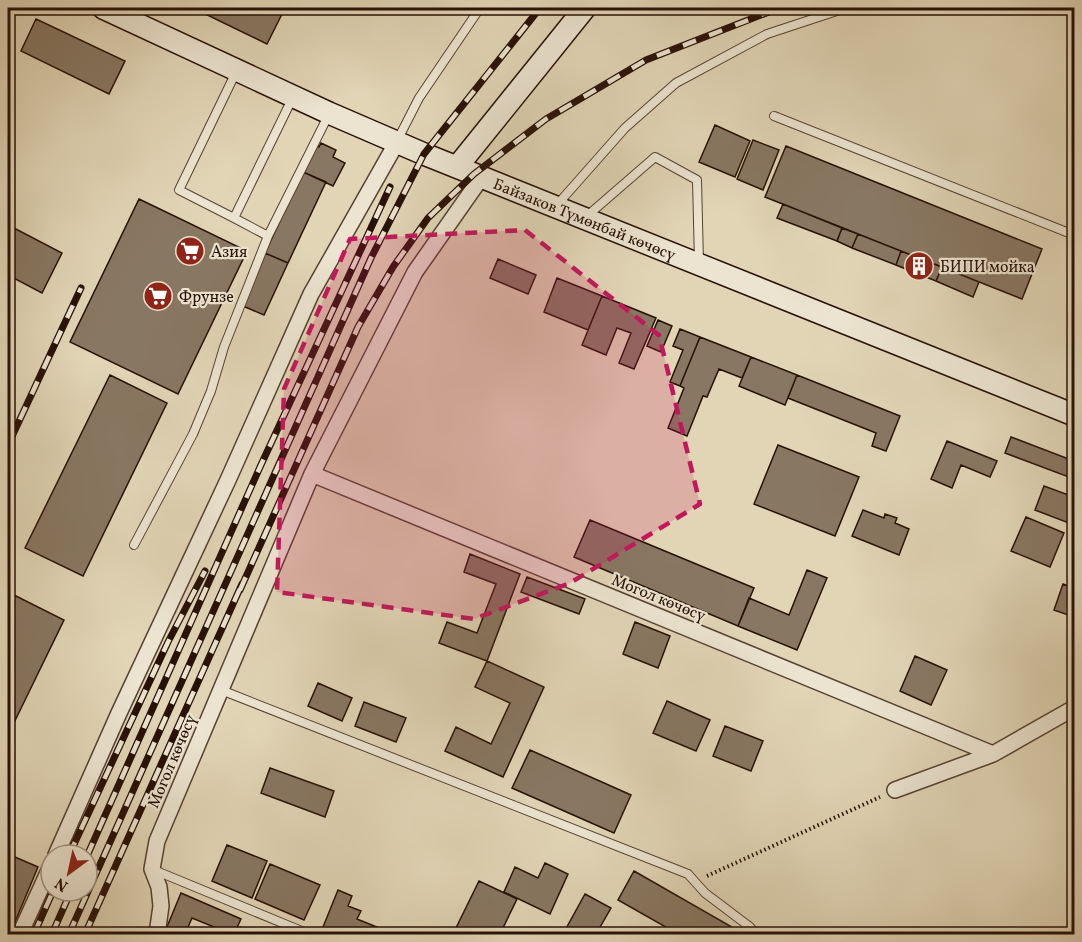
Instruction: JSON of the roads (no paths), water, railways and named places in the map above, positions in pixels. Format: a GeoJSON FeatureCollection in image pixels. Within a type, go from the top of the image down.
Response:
{"type":"FeatureCollection","features":[{"type":"Feature","properties":{"kind":"main road","name":"Байзаков Түмөнбай көчөсү"},"geometry":{"type":"LineString","coordinates":[[103,8],[329,113],[481,178],[1074,415]]}},
{"type":"Feature","properties":{"kind":"main road"},"geometry":{"type":"LineString","coordinates":[[457,167],[585,8]]}},
{"type":"Feature","properties":{"kind":"street"},"geometry":{"type":"LineString","coordinates":[[61,843],[119,713],[228,480],[310,294],[397,142]]}},
{"type":"Feature","properties":{"kind":"street","name":"Могол көчөсү"},"geometry":{"type":"LineString","coordinates":[[157,934],[161,906],[159,887],[152,869],[157,841],[312,474],[415,272],[481,178]]}},
{"type":"Feature","properties":{"kind":"street","name":"Могол көчөсү"},"geometry":{"type":"LineString","coordinates":[[312,474],[993,754]]}},
{"type":"Feature","properties":{"kind":"street"},"geometry":{"type":"LineString","coordinates":[[895,790],[993,754],[1074,708]]}},
{"type":"Feature","properties":{"kind":"street"},"geometry":{"type":"LineString","coordinates":[[20,934],[39,892]]}},
{"type":"Feature","properties":{"kind":"lane"},"geometry":{"type":"LineString","coordinates":[[397,142],[419,98],[480,8]]}},
{"type":"Feature","properties":{"kind":"lane"},"geometry":{"type":"LineString","coordinates":[[555,207],[626,128],[676,83],[767,34],[846,8]]}},
{"type":"Feature","properties":{"kind":"lane"},"geometry":{"type":"LineString","coordinates":[[237,69],[179,190],[268,236]]}},
{"type":"Feature","properties":{"kind":"lane"},"geometry":{"type":"LineString","coordinates":[[234,218],[294,95]]}},
{"type":"Feature","properties":{"kind":"lane"},"geometry":{"type":"LineString","coordinates":[[134,545],[193,434],[211,391],[224,347],[268,236],[329,113]]}},
{"type":"Feature","properties":{"kind":"lane"},"geometry":{"type":"LineString","coordinates":[[774,116],[1074,235]]}},
{"type":"Feature","properties":{"kind":"lane"},"geometry":{"type":"LineString","coordinates":[[584,218],[655,157],[697,180],[699,265]]}},
{"type":"Feature","properties":{"kind":"lane"},"geometry":{"type":"LineString","coordinates":[[221,690],[688,874],[705,893],[756,934]]}},
{"type":"Feature","properties":{"kind":"lane"},"geometry":{"type":"LineString","coordinates":[[152,869],[309,934]]}},
{"type":"Feature","properties":{"kind":"railway"},"geometry":{"type":"LineString","coordinates":[[69,934],[371,258],[424,154],[540,8]]}},
{"type":"Feature","properties":{"kind":"railway"},"geometry":{"type":"LineString","coordinates":[[240,590],[358,327],[393,267],[428,218],[474,174],[546,119],[646,60],[779,8]]}},
{"type":"Feature","properties":{"kind":"railway"},"geometry":{"type":"LineString","coordinates":[[93,843],[260,467],[390,187]]}},
{"type":"Feature","properties":{"kind":"railway"},"geometry":{"type":"LineString","coordinates":[[8,445],[81,288]]}},
{"type":"Feature","properties":{"kind":"railway"},"geometry":{"type":"LineString","coordinates":[[75,843],[168,642],[205,571]]}},
{"type":"Feature","properties":{"kind":"railway"},"geometry":{"type":"LineString","coordinates":[[85,934],[242,584]]}},
{"type":"Feature","properties":{"kind":"railway"},"geometry":{"type":"LineString","coordinates":[[34,934],[48,903]]}},
{"type":"Feature","properties":{"kind":"railway"},"geometry":{"type":"LineString","coordinates":[[52,934],[66,903]]}},
{"type":"Feature","properties":{"kind":"place","name":"Азия"},"geometry":{"type":"Point","coordinates":[190,251]}},
{"type":"Feature","properties":{"kind":"place","name":"БИПИ мойка"},"geometry":{"type":"Point","coordinates":[919,266]}},
{"type":"Feature","properties":{"kind":"place","name":"Фрунзе"},"geometry":{"type":"Point","coordinates":[158,296]}}]}
